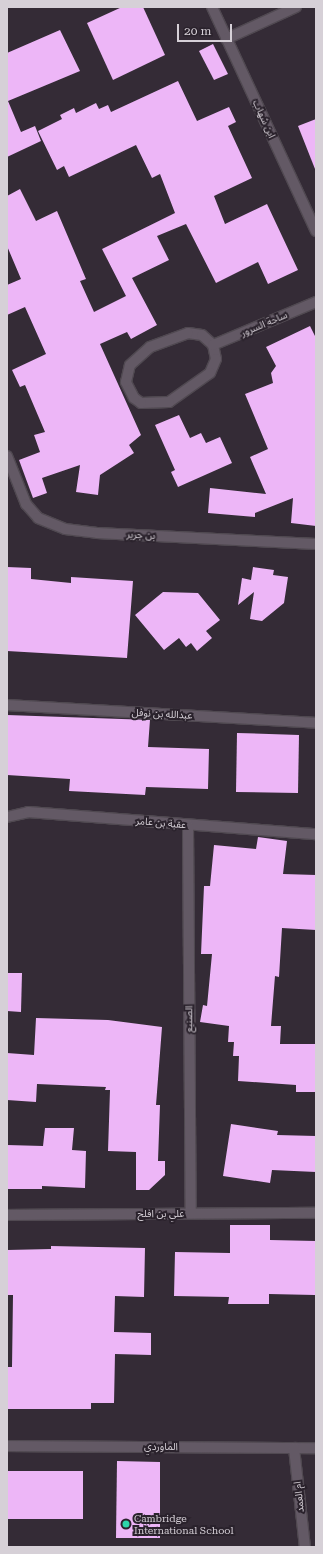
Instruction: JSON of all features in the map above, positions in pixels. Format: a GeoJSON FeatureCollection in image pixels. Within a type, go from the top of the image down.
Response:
{"type":"FeatureCollection","features":[{"type":"Feature","properties":{"kind":"street","name":"ابن شهاب"},"geometry":{"type":"LineString","coordinates":[[212,7],[316,232]]}},
{"type":"Feature","properties":{"kind":"street"},"geometry":{"type":"LineString","coordinates":[[226,39],[296,7]]}},
{"type":"Feature","properties":{"kind":"street","name":"ساحة السرور"},"geometry":{"type":"LineString","coordinates":[[213,345],[316,302]]}},
{"type":"Feature","properties":{"kind":"street"},"geometry":{"type":"LineString","coordinates":[[188,333],[202,335],[213,345],[216,359],[210,373],[169,402],[141,404],[129,391],[126,382],[130,365],[150,347],[188,333]]}},
{"type":"Feature","properties":{"kind":"street","name":"بن جرير"},"geometry":{"type":"LineString","coordinates":[[7,456],[26,504],[34,514],[38,518],[65,528],[97,533],[316,544]]}},
{"type":"Feature","properties":{"kind":"street","name":"عبدالله بن نوفل"},"geometry":{"type":"LineString","coordinates":[[7,705],[316,723]]}},
{"type":"Feature","properties":{"kind":"street","name":"عقبة بن عامر"},"geometry":{"type":"LineString","coordinates":[[7,817],[28,812],[316,834]]}},
{"type":"Feature","properties":{"kind":"street","name":"الصنيع"},"geometry":{"type":"LineString","coordinates":[[188,825],[191,1214]]}},
{"type":"Feature","properties":{"kind":"street","name":"علي بن افلح"},"geometry":{"type":"LineString","coordinates":[[7,1215],[316,1213]]}},
{"type":"Feature","properties":{"kind":"street","name":"الماوردي"},"geometry":{"type":"LineString","coordinates":[[7,1446],[316,1448]]}},
{"type":"Feature","properties":{"kind":"street","name":"ام العمد"},"geometry":{"type":"LineString","coordinates":[[294,1448],[305,1547]]}},
{"type":"Feature","properties":{"kind":"building"},"geometry":{"type":"Polygon","coordinates":[[[122,7],[143,7],[165,55],[113,80],[87,23],[122,7]]]}},
{"type":"Feature","properties":{"kind":"building"},"geometry":{"type":"Polygon","coordinates":[[[60,30],[80,71],[8,101],[21,132],[35,126],[41,141],[7,157],[7,53],[60,30]]]}},
{"type":"Feature","properties":{"kind":"building"},"geometry":{"type":"Polygon","coordinates":[[[213,44],[228,74],[214,80],[199,51],[213,44]]]}},
{"type":"Feature","properties":{"kind":"building"},"geometry":{"type":"Polygon","coordinates":[[[178,81],[197,121],[229,107],[236,122],[228,126],[252,178],[214,196],[225,224],[267,204],[298,270],[268,284],[258,262],[216,283],[186,224],[157,236],[169,260],[132,278],[157,325],[131,339],[127,332],[100,344],[141,435],[129,445],[134,453],[100,475],[98,495],[76,492],[80,465],[42,478],[47,493],[33,498],[19,460],[40,452],[34,435],[45,432],[25,385],[20,387],[12,370],[46,354],[25,307],[7,315],[7,285],[21,279],[7,246],[7,196],[20,189],[36,221],[57,211],[86,279],[80,281],[94,312],[126,296],[102,249],[175,213],[160,174],[152,178],[136,145],[69,177],[64,166],[57,170],[38,131],[62,119],[60,115],[74,108],[76,113],[96,103],[99,109],[108,105],[111,112],[178,81]]]}},
{"type":"Feature","properties":{"kind":"building"},"geometry":{"type":"Polygon","coordinates":[[[316,119],[316,169],[315,169],[298,126],[316,119]]]}},
{"type":"Feature","properties":{"kind":"building"},"geometry":{"type":"Polygon","coordinates":[[[310,326],[316,338],[316,526],[291,523],[293,498],[255,513],[255,517],[208,513],[210,488],[266,494],[250,457],[268,449],[245,394],[273,383],[271,373],[276,366],[266,347],[310,326]]]}},
{"type":"Feature","properties":{"kind":"building"},"geometry":{"type":"Polygon","coordinates":[[[179,415],[190,438],[201,433],[206,443],[220,437],[232,463],[178,487],[171,472],[175,470],[155,425],[179,415]]]}},
{"type":"Feature","properties":{"kind":"building"},"geometry":{"type":"Polygon","coordinates":[[[7,567],[31,568],[31,579],[71,583],[71,577],[133,581],[127,658],[7,651],[7,567]]]}},
{"type":"Feature","properties":{"kind":"building"},"geometry":{"type":"Polygon","coordinates":[[[253,567],[274,570],[273,575],[288,577],[284,603],[262,621],[250,619],[254,592],[238,605],[242,578],[251,580],[253,567]]]}},
{"type":"Feature","properties":{"kind":"building"},"geometry":{"type":"Polygon","coordinates":[[[163,592],[198,593],[220,620],[206,631],[212,638],[197,651],[191,643],[186,647],[179,638],[164,650],[135,615],[163,592]]]}},
{"type":"Feature","properties":{"kind":"building"},"geometry":{"type":"Polygon","coordinates":[[[7,715],[150,720],[148,747],[209,749],[208,789],[146,787],[145,795],[69,791],[70,779],[7,775],[7,715]]]}},
{"type":"Feature","properties":{"kind":"building"},"geometry":{"type":"Polygon","coordinates":[[[237,733],[299,735],[298,793],[236,792],[237,733]]]}},
{"type":"Feature","properties":{"kind":"building"},"geometry":{"type":"Polygon","coordinates":[[[258,837],[287,841],[283,874],[316,875],[316,930],[282,928],[279,977],[275,976],[271,1026],[281,1026],[280,1044],[316,1044],[316,1092],[296,1092],[296,1085],[238,1081],[239,1056],[233,1056],[234,1042],[228,1042],[229,1026],[200,1022],[203,1005],[207,1006],[212,954],[201,954],[204,886],[210,886],[214,845],[256,849],[258,837]]]}},
{"type":"Feature","properties":{"kind":"building"},"geometry":{"type":"Polygon","coordinates":[[[7,973],[22,973],[21,1012],[7,1011],[7,973]]]}},
{"type":"Feature","properties":{"kind":"building"},"geometry":{"type":"Polygon","coordinates":[[[36,1018],[108,1020],[162,1027],[156,1105],[160,1105],[158,1161],[165,1161],[165,1175],[149,1190],[136,1190],[136,1152],[108,1151],[110,1090],[105,1090],[106,1087],[37,1084],[36,1102],[7,1100],[7,1053],[34,1055],[36,1018]]]}},
{"type":"Feature","properties":{"kind":"building"},"geometry":{"type":"Polygon","coordinates":[[[231,1124],[278,1131],[277,1135],[316,1136],[316,1172],[272,1170],[270,1183],[223,1176],[231,1124]]]}},
{"type":"Feature","properties":{"kind":"building"},"geometry":{"type":"Polygon","coordinates":[[[45,1128],[74,1128],[72,1150],[86,1151],[85,1188],[42,1186],[42,1189],[7,1189],[7,1145],[43,1146],[45,1128]]]}},
{"type":"Feature","properties":{"kind":"building"},"geometry":{"type":"Polygon","coordinates":[[[230,1225],[270,1225],[270,1240],[316,1241],[315,1295],[269,1294],[269,1304],[228,1304],[229,1297],[174,1296],[175,1252],[230,1253],[230,1225]]]}},
{"type":"Feature","properties":{"kind":"building"},"geometry":{"type":"Polygon","coordinates":[[[51,1246],[145,1248],[144,1297],[115,1296],[114,1332],[151,1333],[151,1355],[115,1354],[114,1403],[91,1403],[91,1409],[7,1409],[7,1367],[12,1367],[13,1295],[7,1295],[7,1250],[51,1249],[51,1246]]]}},
{"type":"Feature","properties":{"kind":"building"},"geometry":{"type":"Polygon","coordinates":[[[117,1461],[160,1462],[160,1538],[116,1538],[117,1461]]]}},
{"type":"Feature","properties":{"kind":"building"},"geometry":{"type":"Polygon","coordinates":[[[7,1471],[83,1471],[83,1519],[7,1519],[7,1471]]]}},
{"type":"Feature","properties":{"kind":"place","name":"Cambridge International School"},"geometry":{"type":"Point","coordinates":[126,1524]}}]}
